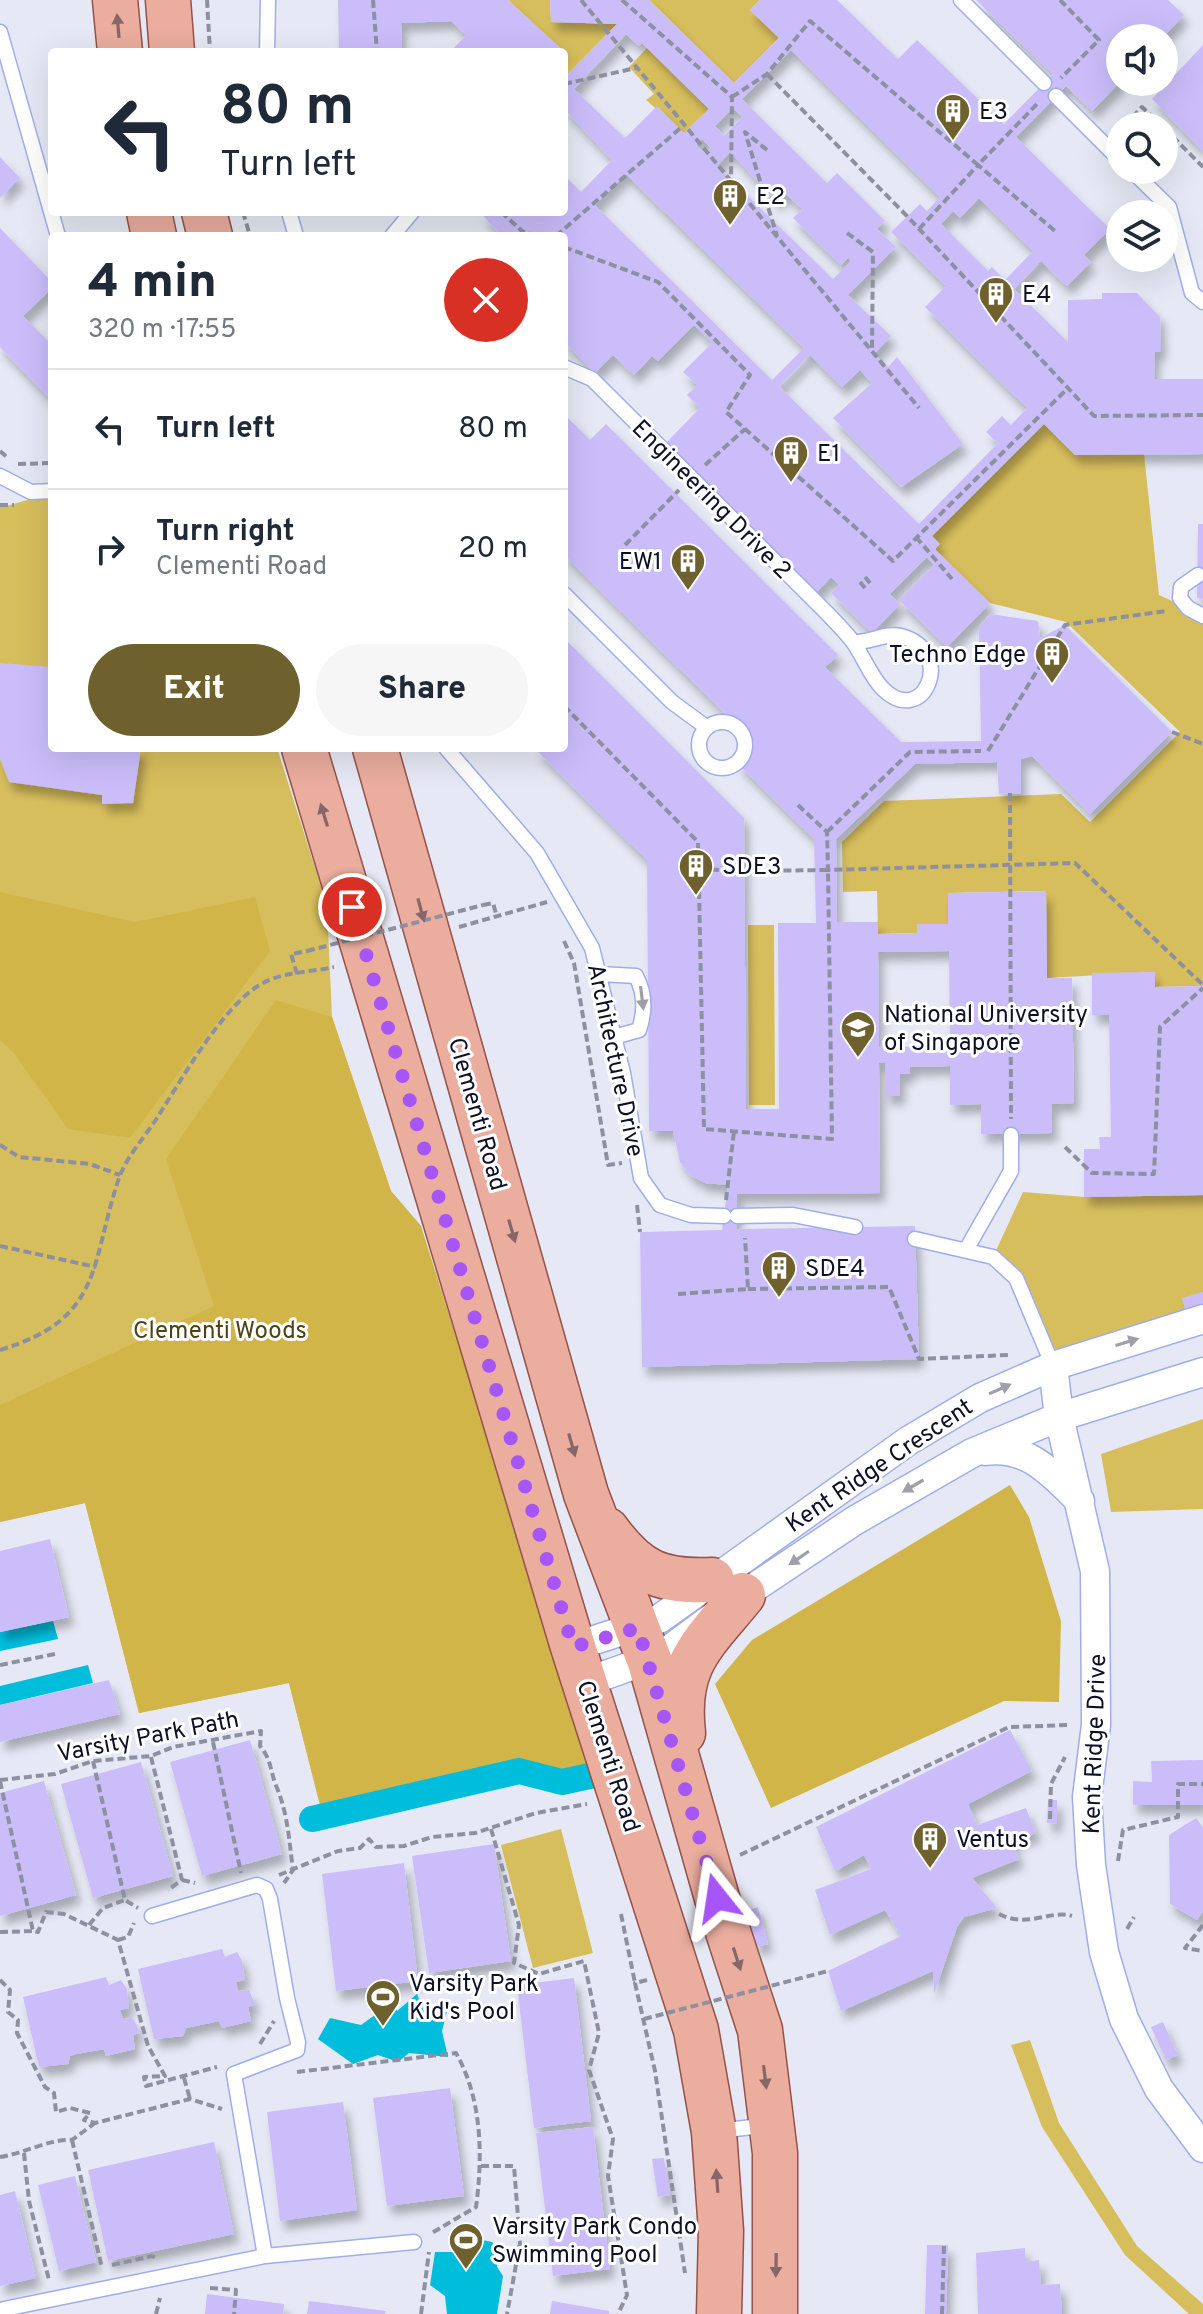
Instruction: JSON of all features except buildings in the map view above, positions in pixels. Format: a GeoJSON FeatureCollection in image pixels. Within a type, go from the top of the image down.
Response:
{"type":"FeatureCollection","features":[{"type":"Feature","properties":{"kind":"main road"},"geometry":{"type":"LineString","coordinates":[[115,0],[120,48]]}},
{"type":"Feature","properties":{"kind":"main road"},"geometry":{"type":"LineString","coordinates":[[168,0],[172,48]]}},
{"type":"Feature","properties":{"kind":"main road","name":"Clementi Road"},"geometry":{"type":"LineString","coordinates":[[305,752],[580,1664],[696,2030],[714,2132],[721,2231],[719,2314]]}},
{"type":"Feature","properties":{"kind":"main road","name":"Clementi Road"},"geometry":{"type":"LineString","coordinates":[[376,752],[586,1494],[644,1645],[760,2030],[775,2153],[775,2314]]}},
{"type":"Feature","properties":{"kind":"main road"},"geometry":{"type":"LineString","coordinates":[[586,1494],[603,1524],[635,1563],[670,1579],[728,1587],[682,1684],[684,1777]]}},
{"type":"Feature","properties":{"kind":"street","name":"Kent Ridge Crescent"},"geometry":{"type":"LineString","coordinates":[[728,1587],[908,1441],[980,1398],[1053,1366],[1203,1319]]}},
{"type":"Feature","properties":{"kind":"street","name":"Kent Ridge Drive"},"geometry":{"type":"LineString","coordinates":[[1053,1366],[1059,1417],[1080,1501],[1096,1587],[1096,1725],[1087,1797],[1084,1869],[1124,2019],[1159,2089],[1203,2148]]}},
{"type":"Feature","properties":{"kind":"street","name":"Kent Ridge Crescent"},"geometry":{"type":"LineString","coordinates":[[580,1664],[644,1645],[659,1619],[728,1587],[972,1453],[1059,1417],[1203,1372]]}},
{"type":"Feature","properties":{"kind":"street"},"geometry":{"type":"LineString","coordinates":[[972,1453],[1006,1448],[1025,1454],[1044,1465],[1080,1501]]}},
{"type":"Feature","properties":{"kind":"lane"},"geometry":{"type":"LineString","coordinates":[[267,48],[268,0]]}},
{"type":"Feature","properties":{"kind":"lane"},"geometry":{"type":"LineString","coordinates":[[961,0],[1044,83]]}},
{"type":"Feature","properties":{"kind":"lane"},"geometry":{"type":"LineString","coordinates":[[0,32],[48,201]]}},
{"type":"Feature","properties":{"kind":"lane"},"geometry":{"type":"LineString","coordinates":[[1056,96],[1106,146]]}},
{"type":"Feature","properties":{"kind":"lane"},"geometry":{"type":"LineString","coordinates":[[1145,184],[1169,207],[1192,293],[1203,302]]}},
{"type":"Feature","properties":{"kind":"lane"},"geometry":{"type":"LineString","coordinates":[[395,232],[409,216]]}},
{"type":"Feature","properties":{"kind":"lane","name":"Engineering Drive 2"},"geometry":{"type":"LineString","coordinates":[[568,369],[592,379],[853,642],[884,690],[899,698],[909,698],[919,697],[929,689],[932,674],[927,656],[917,642],[899,635],[886,635],[868,643],[853,642]]}},
{"type":"Feature","properties":{"kind":"lane"},"geometry":{"type":"LineString","coordinates":[[0,476],[31,492],[48,491]]}},
{"type":"Feature","properties":{"kind":"lane"},"geometry":{"type":"LineString","coordinates":[[1198,575],[1181,587],[1180,598],[1188,608],[1203,616]]}},
{"type":"Feature","properties":{"kind":"lane"},"geometry":{"type":"LineString","coordinates":[[568,598],[672,702],[706,727]]}},
{"type":"Feature","properties":{"kind":"lane","name":"Architecture Drive"},"geometry":{"type":"LineString","coordinates":[[449,752],[537,853],[592,948],[614,1037],[641,1178],[660,1205],[691,1215],[793,1215],[855,1227]]}},
{"type":"Feature","properties":{"kind":"lane"},"geometry":{"type":"LineString","coordinates":[[600,974],[636,976],[641,986],[644,1015],[639,1030],[614,1037]]}},
{"type":"Feature","properties":{"kind":"lane"},"geometry":{"type":"LineString","coordinates":[[966,1250],[1011,1171],[1011,1135]]}},
{"type":"Feature","properties":{"kind":"lane"},"geometry":{"type":"LineString","coordinates":[[915,1239],[993,1257],[1016,1278],[1053,1366]]}},
{"type":"Feature","properties":{"kind":"lane"},"geometry":{"type":"LineString","coordinates":[[146,1912],[257,1885],[266,1889],[298,2042],[297,2050],[252,2061],[234,2074],[265,2256]]}},
{"type":"Feature","properties":{"kind":"lane"},"geometry":{"type":"LineString","coordinates":[[714,2132],[771,2124]]}},
{"type":"Feature","properties":{"kind":"lane"},"geometry":{"type":"LineString","coordinates":[[4,2309],[265,2256],[414,2242]]}},
{"type":"Feature","properties":{"kind":"path"},"geometry":{"type":"LineString","coordinates":[[207,0],[210,48]]}},
{"type":"Feature","properties":{"kind":"path"},"geometry":{"type":"LineString","coordinates":[[373,0],[377,48]]}},
{"type":"Feature","properties":{"kind":"path"},"geometry":{"type":"LineString","coordinates":[[581,0],[919,408]]}},
{"type":"Feature","properties":{"kind":"path"},"geometry":{"type":"LineString","coordinates":[[622,0],[732,97],[731,181]]}},
{"type":"Feature","properties":{"kind":"path"},"geometry":{"type":"LineString","coordinates":[[732,97],[767,74],[810,21],[1055,231]]}},
{"type":"Feature","properties":{"kind":"path"},"geometry":{"type":"LineString","coordinates":[[568,83],[637,68]]}},
{"type":"Feature","properties":{"kind":"path"},"geometry":{"type":"LineString","coordinates":[[767,74],[919,229],[1094,416],[1203,415]]}},
{"type":"Feature","properties":{"kind":"path"},"geometry":{"type":"LineString","coordinates":[[561,232],[684,125]]}},
{"type":"Feature","properties":{"kind":"path"},"geometry":{"type":"LineString","coordinates":[[767,150],[745,132],[778,238]]}},
{"type":"Feature","properties":{"kind":"path"},"geometry":{"type":"LineString","coordinates":[[1178,142],[1203,167]]}},
{"type":"Feature","properties":{"kind":"path"},"geometry":{"type":"LineString","coordinates":[[919,229],[978,165]]}},
{"type":"Feature","properties":{"kind":"path"},"geometry":{"type":"LineString","coordinates":[[505,216],[520,232]]}},
{"type":"Feature","properties":{"kind":"path"},"geometry":{"type":"LineString","coordinates":[[847,233],[873,252],[872,351]]}},
{"type":"Feature","properties":{"kind":"path"},"geometry":{"type":"LineString","coordinates":[[568,248],[658,282],[750,375],[726,412],[893,561],[1068,388]]}},
{"type":"Feature","properties":{"kind":"path"},"geometry":{"type":"LineString","coordinates":[[625,545],[690,478],[745,429]]}},
{"type":"Feature","properties":{"kind":"path"},"geometry":{"type":"LineString","coordinates":[[0,451],[14,464],[48,463]]}},
{"type":"Feature","properties":{"kind":"path"},"geometry":{"type":"LineString","coordinates":[[916,537],[952,579]]}},
{"type":"Feature","properties":{"kind":"path"},"geometry":{"type":"LineString","coordinates":[[865,577],[870,583]]}},
{"type":"Feature","properties":{"kind":"path"},"geometry":{"type":"LineString","coordinates":[[860,582],[865,588]]}},
{"type":"Feature","properties":{"kind":"path"},"geometry":{"type":"LineString","coordinates":[[988,751],[1065,625],[1188,608]]}},
{"type":"Feature","properties":{"kind":"path"},"geometry":{"type":"LineString","coordinates":[[568,710],[698,842],[704,1129],[832,1139],[827,832],[798,805]]}},
{"type":"Feature","properties":{"kind":"path"},"geometry":{"type":"LineString","coordinates":[[1172,732],[1203,744]]}},
{"type":"Feature","properties":{"kind":"path"},"geometry":{"type":"LineString","coordinates":[[827,832],[910,752],[981,751]]}},
{"type":"Feature","properties":{"kind":"path"},"geometry":{"type":"LineString","coordinates":[[1010,793],[1011,1135]]}},
{"type":"Feature","properties":{"kind":"path"},"geometry":{"type":"LineString","coordinates":[[699,869],[828,870],[1075,863],[1203,986],[1160,1027],[1154,1174],[1092,1173],[1065,1147]]}},
{"type":"Feature","properties":{"kind":"path"},"geometry":{"type":"LineString","coordinates":[[297,974],[291,954],[483,905],[493,903],[497,917],[564,896]]}},
{"type":"Feature","properties":{"kind":"path"},"geometry":{"type":"LineString","coordinates":[[546,902],[551,914]]}},
{"type":"Feature","properties":{"kind":"path"},"geometry":{"type":"LineString","coordinates":[[563,939],[574,963],[608,1165],[632,1162]]}},
{"type":"Feature","properties":{"kind":"path"},"geometry":{"type":"LineString","coordinates":[[0,1350],[44,1334],[75,1309],[96,1267],[120,1175],[179,1077],[247,994],[276,977],[314,971]]}},
{"type":"Feature","properties":{"kind":"path"},"geometry":{"type":"LineString","coordinates":[[731,1216],[734,1131]]}},
{"type":"Feature","properties":{"kind":"path"},"geometry":{"type":"LineString","coordinates":[[0,1145],[19,1157],[90,1164],[120,1175]]}},
{"type":"Feature","properties":{"kind":"path"},"geometry":{"type":"LineString","coordinates":[[637,1204],[640,1232]]}},
{"type":"Feature","properties":{"kind":"path"},"geometry":{"type":"LineString","coordinates":[[745,1238],[748,1289]]}},
{"type":"Feature","properties":{"kind":"path"},"geometry":{"type":"LineString","coordinates":[[0,1246],[96,1267]]}},
{"type":"Feature","properties":{"kind":"path"},"geometry":{"type":"LineString","coordinates":[[678,1294],[748,1289],[889,1287],[919,1359],[1010,1355]]}},
{"type":"Feature","properties":{"kind":"path"},"geometry":{"type":"LineString","coordinates":[[0,1665],[55,1654]]}},
{"type":"Feature","properties":{"kind":"path"},"geometry":{"type":"LineString","coordinates":[[734,1858],[1009,1727],[1068,1725]]}},
{"type":"Feature","properties":{"kind":"path","name":"Varsity Park Path"},"geometry":{"type":"LineString","coordinates":[[0,1780],[55,1774],[93,1761],[151,1756],[173,1747],[261,1731],[260,1746],[268,1755],[276,1786],[285,1802],[293,1870]]}},
{"type":"Feature","properties":{"kind":"path"},"geometry":{"type":"LineString","coordinates":[[213,1742],[241,1876],[249,1879]]}},
{"type":"Feature","properties":{"kind":"path"},"geometry":{"type":"LineString","coordinates":[[1050,1819],[1051,1784],[1071,1746]]}},
{"type":"Feature","properties":{"kind":"path"},"geometry":{"type":"LineString","coordinates":[[151,1756],[182,1880],[163,1894]]}},
{"type":"Feature","properties":{"kind":"path"},"geometry":{"type":"LineString","coordinates":[[93,1761],[125,1900],[146,1912]]}},
{"type":"Feature","properties":{"kind":"path"},"geometry":{"type":"LineString","coordinates":[[0,1780],[33,1931]]}},
{"type":"Feature","properties":{"kind":"path"},"geometry":{"type":"LineString","coordinates":[[1123,1830],[1178,1817],[1178,1784],[1203,1784]]}},
{"type":"Feature","properties":{"kind":"path"},"geometry":{"type":"LineString","coordinates":[[269,1878],[338,1851],[360,1848],[369,1839],[376,1847],[404,1846],[432,1837],[491,1829],[511,1820],[574,1808],[620,1793]]}},
{"type":"Feature","properties":{"kind":"path"},"geometry":{"type":"LineString","coordinates":[[491,1829],[519,1925],[514,1963],[539,1974],[584,1961],[599,2033],[589,2070],[613,2139],[608,2176],[627,2295],[618,2314]]}},
{"type":"Feature","properties":{"kind":"path"},"geometry":{"type":"LineString","coordinates":[[278,1891],[293,1870]]}},
{"type":"Feature","properties":{"kind":"path"},"geometry":{"type":"LineString","coordinates":[[0,1932],[38,1932],[46,1912],[64,1914],[118,1940],[128,1937],[146,1912],[147,1896]]}},
{"type":"Feature","properties":{"kind":"path"},"geometry":{"type":"LineString","coordinates":[[89,1925],[103,1908],[125,1900]]}},
{"type":"Feature","properties":{"kind":"path"},"geometry":{"type":"LineString","coordinates":[[999,1914],[1012,1921],[1040,1920],[1066,1913],[1079,1919]]}},
{"type":"Feature","properties":{"kind":"path"},"geometry":{"type":"LineString","coordinates":[[1203,1925],[1185,1948],[1203,1951]]}},
{"type":"Feature","properties":{"kind":"path"},"geometry":{"type":"LineString","coordinates":[[118,1940],[148,2046],[165,2076],[144,2077],[146,2086],[252,2061],[287,1998]]}},
{"type":"Feature","properties":{"kind":"path"},"geometry":{"type":"LineString","coordinates":[[644,2019],[828,1971]]}},
{"type":"Feature","properties":{"kind":"path"},"geometry":{"type":"LineString","coordinates":[[0,1980],[10,1990],[8,2012],[18,2020],[17,2033],[45,2087],[54,2093],[56,2112],[70,2108],[90,2113],[84,2120],[95,2123]]}},
{"type":"Feature","properties":{"kind":"path"},"geometry":{"type":"LineString","coordinates":[[652,1992],[649,1980],[635,1983],[644,2019],[687,2283]]}},
{"type":"Feature","properties":{"kind":"path"},"geometry":{"type":"LineString","coordinates":[[655,2003],[659,2015]]}},
{"type":"Feature","properties":{"kind":"path"},"geometry":{"type":"LineString","coordinates":[[294,2072],[456,2053],[473,2094],[481,2166],[476,2207],[431,2234],[421,2314]]}},
{"type":"Feature","properties":{"kind":"path"},"geometry":{"type":"LineString","coordinates":[[184,2078],[190,2099]]}},
{"type":"Feature","properties":{"kind":"path"},"geometry":{"type":"LineString","coordinates":[[0,2157],[24,2153],[62,2139],[72,2140],[95,2123],[190,2099],[228,2110]]}},
{"type":"Feature","properties":{"kind":"path"},"geometry":{"type":"LineString","coordinates":[[72,2140],[102,2268]]}},
{"type":"Feature","properties":{"kind":"path"},"geometry":{"type":"LineString","coordinates":[[24,2153],[29,2201],[49,2282]]}},
{"type":"Feature","properties":{"kind":"path"},"geometry":{"type":"LineString","coordinates":[[481,2166],[514,2166],[520,2243],[507,2314]]}},
{"type":"Feature","properties":{"kind":"path"},"geometry":{"type":"LineString","coordinates":[[942,2314],[944,2245]]}},
{"type":"Feature","properties":{"kind":"path"},"geometry":{"type":"LineString","coordinates":[[197,2286],[236,2290],[234,2314]]}},
{"type":"Feature","properties":{"kind":"path"},"geometry":{"type":"LineString","coordinates":[[156,2314],[165,2292]]}},
{"type":"Feature","properties":{"kind":"green space"},"geometry":{"type":"Polygon","coordinates":[[[508,0],[550,0],[551,22],[617,24],[568,74],[568,48],[560,48],[508,0]]]}},
{"type":"Feature","properties":{"kind":"green space"},"geometry":{"type":"Polygon","coordinates":[[[649,0],[760,0],[750,10],[779,38],[734,83],[649,0]]]}},
{"type":"Feature","properties":{"kind":"green space"},"geometry":{"type":"Polygon","coordinates":[[[647,48],[709,109],[684,133],[646,100],[654,94],[629,67],[647,48]]]}},
{"type":"Feature","properties":{"kind":"green space"},"geometry":{"type":"Polygon","coordinates":[[[1044,424],[1075,455],[1144,454],[1159,595],[1203,615],[1203,986],[1155,987],[1154,972],[1047,978],[1046,891],[949,893],[948,924],[917,924],[917,933],[878,934],[877,891],[843,892],[842,842],[884,801],[1061,794],[1090,822],[1180,732],[1066,622],[990,603],[935,550],[939,544],[932,536],[1044,424]]]}},
{"type":"Feature","properties":{"kind":"green space","name":"Clementi Woods"},"geometry":{"type":"Polygon","coordinates":[[[48,494],[48,752],[278,752],[327,905],[332,1017],[391,1191],[421,1226],[562,1773],[522,1759],[321,1809],[289,1683],[139,1713],[85,1503],[0,1522],[0,504],[3,507],[48,494]]]}},
{"type":"Feature","properties":{"kind":"green space"},"geometry":{"type":"Polygon","coordinates":[[[0,892],[135,922],[255,897],[270,951],[130,1138],[68,1129],[13,1052],[0,1040],[0,892]]]}},
{"type":"Feature","properties":{"kind":"green space"},"geometry":{"type":"Polygon","coordinates":[[[748,925],[774,925],[775,1105],[749,1105],[748,925]]]}},
{"type":"Feature","properties":{"kind":"green space"},"geometry":{"type":"Polygon","coordinates":[[[276,1000],[332,1017],[391,1191],[421,1226],[592,1767],[562,1773],[522,1759],[321,1809],[289,1683],[139,1713],[85,1503],[0,1522],[0,1405],[214,1306],[166,1159],[276,1000]]]}},
{"type":"Feature","properties":{"kind":"green space"},"geometry":{"type":"Polygon","coordinates":[[[1023,1192],[1085,1197],[1203,1195],[1203,1319],[1053,1366],[1016,1278],[993,1257],[1023,1192]]]}},
{"type":"Feature","properties":{"kind":"green space"},"geometry":{"type":"Polygon","coordinates":[[[1203,1419],[1203,1509],[1111,1512],[1101,1454],[1203,1419]]]}},
{"type":"Feature","properties":{"kind":"green space"},"geometry":{"type":"Polygon","coordinates":[[[1010,1485],[1029,1517],[1061,1621],[1059,1702],[1004,1701],[771,1808],[715,1684],[752,1640],[1010,1485]]]}},
{"type":"Feature","properties":{"kind":"green space"},"geometry":{"type":"Polygon","coordinates":[[[561,1829],[593,1953],[533,1968],[501,1845],[561,1829]]]}},
{"type":"Feature","properties":{"kind":"green space"},"geometry":{"type":"Polygon","coordinates":[[[1030,2040],[1059,2123],[1137,2246],[1203,2304],[1203,2314],[1189,2314],[1125,2255],[1042,2127],[1011,2045],[1030,2040]]]}},
{"type":"Feature","properties":{"kind":"water"},"geometry":{"type":"Polygon","coordinates":[[[53,1621],[58,1639],[0,1651],[0,1632],[53,1621]]]}},
{"type":"Feature","properties":{"kind":"water"},"geometry":{"type":"Polygon","coordinates":[[[88,1665],[93,1683],[0,1705],[0,1686],[88,1665]]]}},
{"type":"Feature","properties":{"kind":"water","name":"Varsity Park Kid's Pool"},"geometry":{"type":"Polygon","coordinates":[[[417,1994],[424,2012],[443,2004],[447,2011],[442,2031],[448,2057],[409,2053],[398,2062],[378,2055],[353,2064],[318,2039],[330,2018],[361,2025],[393,2002],[397,2011],[417,1994]]]}},
{"type":"Feature","properties":{"kind":"water","name":"Varsity Park Condo Swimming Pool"},"geometry":{"type":"Polygon","coordinates":[[[453,2234],[492,2242],[499,2249],[497,2267],[503,2276],[497,2314],[447,2314],[445,2296],[430,2285],[435,2252],[454,2252],[453,2234]]]}},
{"type":"Feature","properties":{"kind":"waterway"},"geometry":{"type":"LineString","coordinates":[[312,1819],[519,1771],[562,1782],[599,1774]]}},
{"type":"Feature","properties":{"kind":"place","name":"E3"},"geometry":{"type":"Point","coordinates":[953,142]}},
{"type":"Feature","properties":{"kind":"place","name":"E2"},"geometry":{"type":"Point","coordinates":[730,227]}},
{"type":"Feature","properties":{"kind":"place","name":"E4"},"geometry":{"type":"Point","coordinates":[996,325]}},
{"type":"Feature","properties":{"kind":"place","name":"E1"},"geometry":{"type":"Point","coordinates":[791,484]}},
{"type":"Feature","properties":{"kind":"place","name":"EW1"},"geometry":{"type":"Point","coordinates":[688,592]}},
{"type":"Feature","properties":{"kind":"place","name":"Techno Edge"},"geometry":{"type":"Point","coordinates":[1052,685]}},
{"type":"Feature","properties":{"kind":"place","name":"SDE3"},"geometry":{"type":"Point","coordinates":[696,897]}},
{"type":"Feature","properties":{"kind":"place","name":"National University of Singapore"},"geometry":{"type":"Point","coordinates":[858,1059]}},
{"type":"Feature","properties":{"kind":"place","name":"SDE4"},"geometry":{"type":"Point","coordinates":[779,1299]}},
{"type":"Feature","properties":{"kind":"place","name":"Ventus"},"geometry":{"type":"Point","coordinates":[930,1870]}},
{"type":"Feature","properties":{"kind":"place","name":"Varsity Park Kid's Pool"},"geometry":{"type":"Point","coordinates":[383,2028]}},
{"type":"Feature","properties":{"kind":"place","name":"Varsity Park Condo Swimming Pool"},"geometry":{"type":"Point","coordinates":[466,2271]}},
{"type":"Feature","properties":{"kind":"route"},"geometry":{"type":"LineString","coordinates":[[352,907],[573,1647],[638,1628],[717,1898]]}}]}
